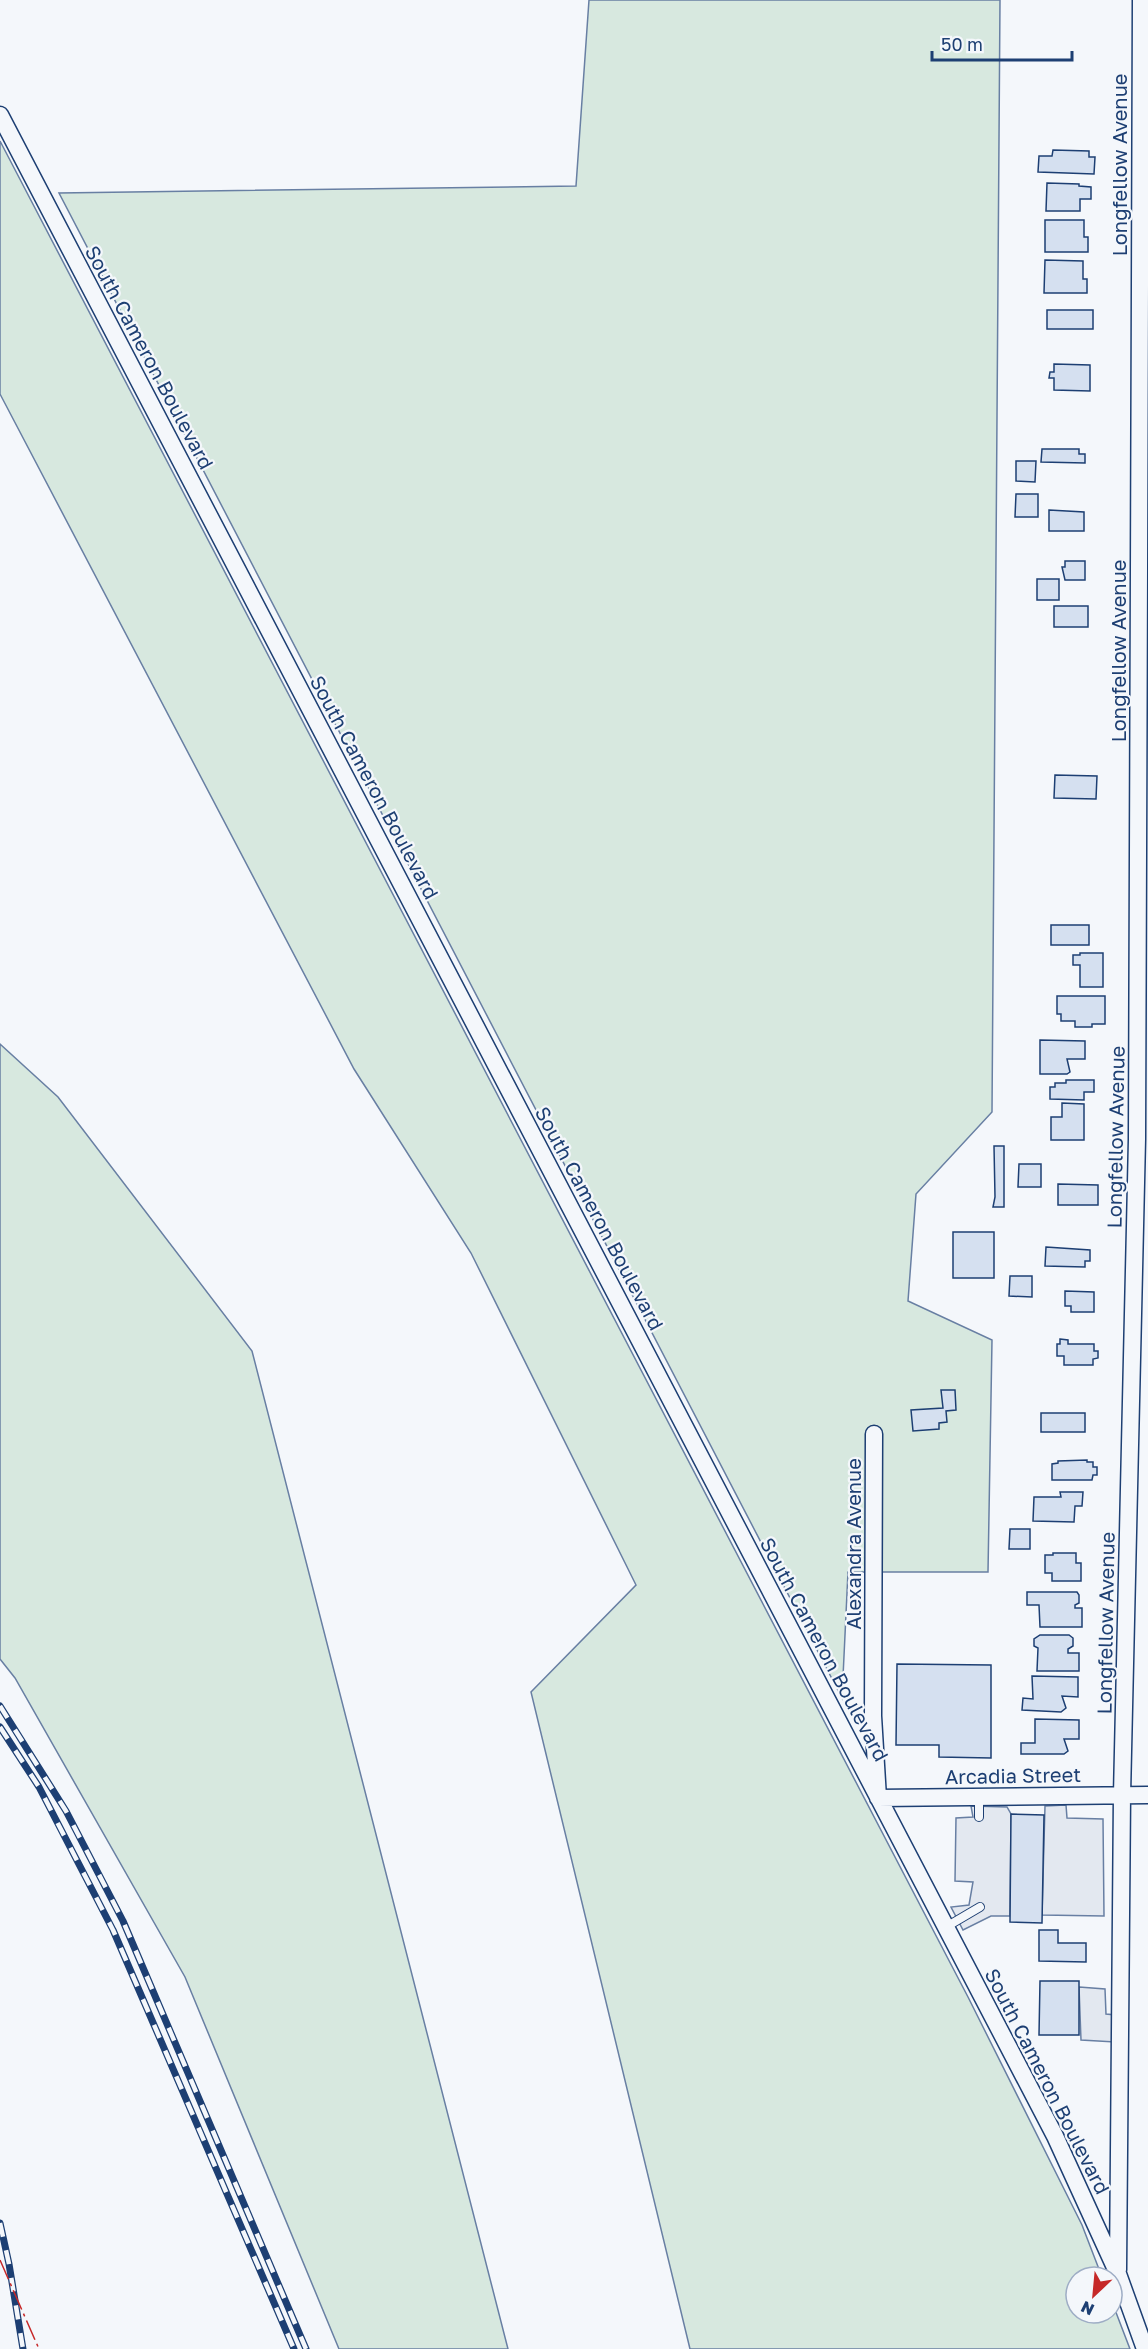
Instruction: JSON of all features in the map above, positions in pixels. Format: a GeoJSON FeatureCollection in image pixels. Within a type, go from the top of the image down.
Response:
{"type":"FeatureCollection","features":[{"type":"Feature","properties":{"kind":"street","name":"Longfellow Avenue"},"geometry":{"type":"LineString","coordinates":[[1118,2265],[1122,1795],[1137,1139],[1141,0]]}},
{"type":"Feature","properties":{"kind":"street","name":"South Cameron Boulevard"},"geometry":{"type":"LineString","coordinates":[[0,115],[1055,2136],[1114,2265]]}},
{"type":"Feature","properties":{"kind":"street","name":"Alexandra Avenue"},"geometry":{"type":"LineString","coordinates":[[874,1434],[873,1716],[878,1798]]}},
{"type":"Feature","properties":{"kind":"street","name":"Arcadia Street"},"geometry":{"type":"LineString","coordinates":[[878,1798],[1148,1795]]}},
{"type":"Feature","properties":{"kind":"street","name":"South Cameron Boulevard"},"geometry":{"type":"LineString","coordinates":[[1124,2291],[1145,2349]]}},
{"type":"Feature","properties":{"kind":"lane"},"geometry":{"type":"LineString","coordinates":[[979,1797],[979,1817]]}},
{"type":"Feature","properties":{"kind":"lane"},"geometry":{"type":"LineString","coordinates":[[946,1927],[980,1907]]}},
{"type":"Feature","properties":{"kind":"shaded area"},"geometry":{"type":"Polygon","coordinates":[[[589,0],[1000,0],[992,1112],[916,1194],[908,1301],[992,1340],[988,1572],[848,1572],[842,1698],[59,193],[576,186],[589,0]]]}},
{"type":"Feature","properties":{"kind":"shaded area"},"geometry":{"type":"Polygon","coordinates":[[[0,141],[968,1997],[1082,2225],[1097,2265],[1064,2265],[1064,2325],[1121,2325],[1130,2349],[690,2349],[531,1692],[636,1585],[471,1253],[354,1069],[0,394],[0,141]]]}},
{"type":"Feature","properties":{"kind":"shaded area"},"geometry":{"type":"Polygon","coordinates":[[[0,1044],[58,1097],[252,1351],[508,2349],[339,2349],[185,1977],[15,1678],[0,1659],[0,1044]]]}},
{"type":"Feature","properties":{"kind":"shaded area"},"geometry":{"type":"Polygon","coordinates":[[[1066,1805],[1067,1818],[1103,1819],[1104,1916],[1042,1915],[1045,1806],[1066,1805]]]}},
{"type":"Feature","properties":{"kind":"shaded area"},"geometry":{"type":"Polygon","coordinates":[[[971,1806],[1007,1807],[1011,1814],[1010,1916],[991,1916],[963,1930],[951,1907],[969,1905],[973,1882],[955,1881],[956,1818],[973,1817],[971,1806]]]}},
{"type":"Feature","properties":{"kind":"shaded area"},"geometry":{"type":"Polygon","coordinates":[[[1079,1987],[1105,1989],[1106,2014],[1116,2015],[1115,2042],[1081,2040],[1079,1987]]]}},
{"type":"Feature","properties":{"kind":"building"},"geometry":{"type":"Polygon","coordinates":[[[1053,150],[1089,151],[1089,157],[1095,157],[1094,174],[1038,172],[1039,156],[1052,156],[1053,150]]]}},
{"type":"Feature","properties":{"kind":"building"},"geometry":{"type":"Polygon","coordinates":[[[1047,183],[1079,184],[1079,186],[1091,187],[1091,199],[1080,199],[1080,211],[1046,211],[1047,183]]]}},
{"type":"Feature","properties":{"kind":"building"},"geometry":{"type":"Polygon","coordinates":[[[1045,220],[1084,220],[1084,237],[1088,237],[1088,252],[1045,252],[1045,220]]]}},
{"type":"Feature","properties":{"kind":"building"},"geometry":{"type":"Polygon","coordinates":[[[1045,260],[1083,261],[1083,279],[1087,279],[1087,293],[1044,293],[1045,260]]]}},
{"type":"Feature","properties":{"kind":"building"},"geometry":{"type":"Polygon","coordinates":[[[1047,310],[1093,310],[1093,329],[1047,329],[1047,310]]]}},
{"type":"Feature","properties":{"kind":"building"},"geometry":{"type":"Polygon","coordinates":[[[1054,364],[1090,365],[1090,391],[1054,390],[1054,378],[1049,378],[1050,372],[1054,372],[1054,364]]]}},
{"type":"Feature","properties":{"kind":"building"},"geometry":{"type":"Polygon","coordinates":[[[1042,449],[1079,449],[1079,454],[1085,454],[1085,463],[1041,462],[1042,449]]]}},
{"type":"Feature","properties":{"kind":"building"},"geometry":{"type":"Polygon","coordinates":[[[1016,461],[1036,461],[1035,482],[1016,481],[1016,461]]]}},
{"type":"Feature","properties":{"kind":"building"},"geometry":{"type":"Polygon","coordinates":[[[1016,494],[1038,494],[1038,517],[1015,517],[1016,494]]]}},
{"type":"Feature","properties":{"kind":"building"},"geometry":{"type":"Polygon","coordinates":[[[1049,510],[1084,512],[1084,531],[1049,531],[1049,510]]]}},
{"type":"Feature","properties":{"kind":"building"},"geometry":{"type":"Polygon","coordinates":[[[1065,561],[1085,561],[1085,580],[1065,580],[1062,567],[1065,567],[1065,561]]]}},
{"type":"Feature","properties":{"kind":"building"},"geometry":{"type":"Polygon","coordinates":[[[1037,579],[1059,579],[1059,600],[1037,600],[1037,579]]]}},
{"type":"Feature","properties":{"kind":"building"},"geometry":{"type":"Polygon","coordinates":[[[1054,606],[1088,606],[1088,627],[1054,627],[1054,606]]]}},
{"type":"Feature","properties":{"kind":"building"},"geometry":{"type":"Polygon","coordinates":[[[1055,775],[1097,776],[1096,799],[1054,798],[1055,775]]]}},
{"type":"Feature","properties":{"kind":"building"},"geometry":{"type":"Polygon","coordinates":[[[1051,925],[1089,925],[1089,945],[1051,945],[1051,925]]]}},
{"type":"Feature","properties":{"kind":"building"},"geometry":{"type":"Polygon","coordinates":[[[1080,953],[1103,953],[1103,987],[1080,987],[1080,965],[1073,965],[1073,955],[1080,955],[1080,953]]]}},
{"type":"Feature","properties":{"kind":"building"},"geometry":{"type":"Polygon","coordinates":[[[1057,996],[1105,996],[1105,1024],[1075,1027],[1075,1021],[1061,1021],[1061,1014],[1057,1014],[1057,996]]]}},
{"type":"Feature","properties":{"kind":"building"},"geometry":{"type":"Polygon","coordinates":[[[1040,1040],[1085,1041],[1085,1059],[1067,1059],[1070,1072],[1067,1074],[1040,1074],[1040,1040]]]}},
{"type":"Feature","properties":{"kind":"building"},"geometry":{"type":"Polygon","coordinates":[[[1066,1080],[1094,1080],[1094,1092],[1084,1092],[1084,1100],[1050,1099],[1050,1087],[1055,1087],[1055,1083],[1066,1083],[1066,1080]]]}},
{"type":"Feature","properties":{"kind":"building"},"geometry":{"type":"Polygon","coordinates":[[[1062,1103],[1084,1104],[1084,1140],[1051,1140],[1051,1117],[1062,1117],[1062,1103]]]}},
{"type":"Feature","properties":{"kind":"building"},"geometry":{"type":"Polygon","coordinates":[[[994,1146],[1004,1146],[1004,1207],[993,1207],[995,1197],[994,1146]]]}},
{"type":"Feature","properties":{"kind":"building"},"geometry":{"type":"Polygon","coordinates":[[[1019,1164],[1041,1164],[1041,1187],[1018,1187],[1019,1164]]]}},
{"type":"Feature","properties":{"kind":"building"},"geometry":{"type":"Polygon","coordinates":[[[1058,1184],[1098,1185],[1098,1205],[1058,1205],[1058,1184]]]}},
{"type":"Feature","properties":{"kind":"building"},"geometry":{"type":"Polygon","coordinates":[[[953,1232],[994,1232],[994,1278],[953,1278],[953,1232]]]}},
{"type":"Feature","properties":{"kind":"building"},"geometry":{"type":"Polygon","coordinates":[[[1046,1247],[1090,1250],[1090,1261],[1085,1261],[1085,1267],[1045,1266],[1046,1247]]]}},
{"type":"Feature","properties":{"kind":"building"},"geometry":{"type":"Polygon","coordinates":[[[1010,1276],[1032,1276],[1032,1297],[1009,1296],[1010,1276]]]}},
{"type":"Feature","properties":{"kind":"building"},"geometry":{"type":"Polygon","coordinates":[[[1065,1291],[1094,1292],[1094,1312],[1071,1312],[1071,1306],[1065,1306],[1065,1291]]]}},
{"type":"Feature","properties":{"kind":"building"},"geometry":{"type":"Polygon","coordinates":[[[1060,1339],[1068,1340],[1068,1344],[1094,1344],[1094,1351],[1098,1351],[1098,1358],[1093,1359],[1093,1365],[1064,1365],[1064,1356],[1057,1356],[1057,1344],[1060,1344],[1060,1339]]]}},
{"type":"Feature","properties":{"kind":"building"},"geometry":{"type":"Polygon","coordinates":[[[941,1390],[955,1390],[956,1410],[946,1411],[947,1422],[939,1423],[939,1429],[913,1431],[911,1410],[943,1408],[941,1390]]]}},
{"type":"Feature","properties":{"kind":"building"},"geometry":{"type":"Polygon","coordinates":[[[1041,1413],[1085,1413],[1085,1432],[1041,1432],[1041,1413]]]}},
{"type":"Feature","properties":{"kind":"building"},"geometry":{"type":"Polygon","coordinates":[[[1087,1460],[1087,1462],[1093,1462],[1093,1467],[1097,1467],[1097,1475],[1093,1475],[1092,1480],[1052,1480],[1052,1464],[1058,1461],[1087,1460]]]}},
{"type":"Feature","properties":{"kind":"building"},"geometry":{"type":"Polygon","coordinates":[[[1060,1492],[1083,1492],[1082,1506],[1075,1506],[1074,1522],[1033,1521],[1034,1497],[1061,1497],[1060,1492]]]}},
{"type":"Feature","properties":{"kind":"building"},"geometry":{"type":"Polygon","coordinates":[[[1010,1529],[1030,1529],[1030,1549],[1009,1549],[1010,1529]]]}},
{"type":"Feature","properties":{"kind":"building"},"geometry":{"type":"Polygon","coordinates":[[[1053,1553],[1076,1553],[1076,1563],[1081,1563],[1081,1581],[1052,1581],[1052,1573],[1045,1573],[1045,1555],[1053,1555],[1053,1553]]]}},
{"type":"Feature","properties":{"kind":"building"},"geometry":{"type":"Polygon","coordinates":[[[1027,1592],[1077,1592],[1079,1603],[1075,1605],[1075,1608],[1082,1608],[1082,1627],[1040,1627],[1039,1605],[1027,1605],[1027,1592]]]}},
{"type":"Feature","properties":{"kind":"building"},"geometry":{"type":"Polygon","coordinates":[[[1040,1635],[1069,1635],[1073,1638],[1073,1646],[1068,1649],[1068,1653],[1079,1653],[1079,1671],[1037,1671],[1038,1648],[1034,1646],[1034,1639],[1040,1635]]]}},
{"type":"Feature","properties":{"kind":"building"},"geometry":{"type":"Polygon","coordinates":[[[897,1664],[991,1665],[991,1758],[939,1757],[939,1745],[896,1745],[897,1664]]]}},
{"type":"Feature","properties":{"kind":"building"},"geometry":{"type":"Polygon","coordinates":[[[1032,1676],[1078,1677],[1078,1697],[1062,1696],[1066,1708],[1061,1712],[1022,1710],[1023,1698],[1033,1699],[1032,1676]]]}},
{"type":"Feature","properties":{"kind":"building"},"geometry":{"type":"Polygon","coordinates":[[[1035,1719],[1079,1720],[1079,1739],[1064,1739],[1068,1751],[1064,1754],[1021,1754],[1021,1743],[1035,1743],[1035,1719]]]}},
{"type":"Feature","properties":{"kind":"building"},"geometry":{"type":"Polygon","coordinates":[[[1011,1814],[1044,1815],[1042,1923],[1010,1922],[1011,1814]]]}},
{"type":"Feature","properties":{"kind":"building"},"geometry":{"type":"Polygon","coordinates":[[[1039,1930],[1058,1930],[1058,1943],[1086,1943],[1086,1962],[1039,1961],[1039,1930]]]}},
{"type":"Feature","properties":{"kind":"building"},"geometry":{"type":"Polygon","coordinates":[[[1040,1981],[1079,1981],[1079,2035],[1039,2035],[1040,1981]]]}},
{"type":"Feature","properties":{"kind":"railway"},"geometry":{"type":"LineString","coordinates":[[0,1706],[66,1811],[123,1921],[306,2349]]}},
{"type":"Feature","properties":{"kind":"railway"},"geometry":{"type":"LineString","coordinates":[[0,1727],[39,1787],[113,1930],[294,2349]]}},
{"type":"Feature","properties":{"kind":"railway"},"geometry":{"type":"LineString","coordinates":[[0,2223],[23,2349]]}},
{"type":"Feature","properties":{"kind":"power"},"geometry":{"type":"LineString","coordinates":[[0,2260],[39,2349]]}}]}
